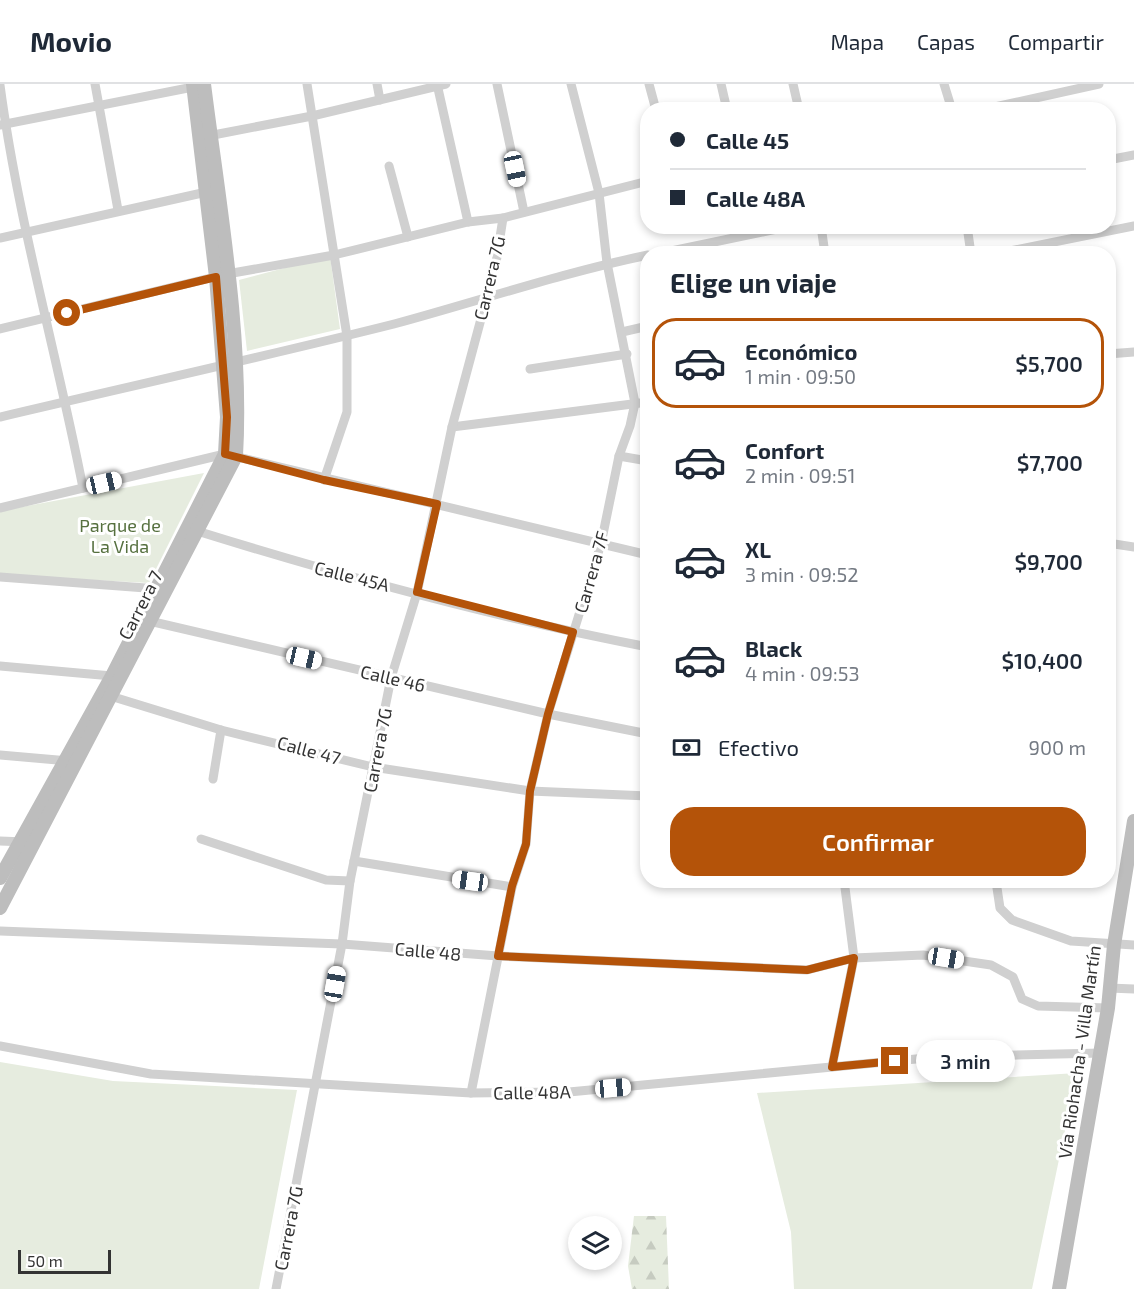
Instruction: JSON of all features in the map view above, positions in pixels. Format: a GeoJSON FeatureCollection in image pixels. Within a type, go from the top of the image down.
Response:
{"type":"FeatureCollection","features":[{"type":"Feature","properties":{"kind":"street"},"geometry":{"type":"LineString","coordinates":[[95,84],[97,105],[118,210]]}},
{"type":"Feature","properties":{"kind":"street"},"geometry":{"type":"LineString","coordinates":[[307,84],[347,336],[347,412],[324,480]]}},
{"type":"Feature","properties":{"kind":"street"},"geometry":{"type":"LineString","coordinates":[[376,84],[380,100]]}},
{"type":"Feature","properties":{"kind":"street"},"geometry":{"type":"LineString","coordinates":[[497,84],[524,212]]}},
{"type":"Feature","properties":{"kind":"street","name":"Carrera 7F"},"geometry":{"type":"LineString","coordinates":[[471,1093],[512,886],[526,844],[530,791],[548,714],[600,544],[619,456],[635,403],[607,263],[599,193],[571,84]]}},
{"type":"Feature","properties":{"kind":"street"},"geometry":{"type":"LineString","coordinates":[[649,84],[654,102]]}},
{"type":"Feature","properties":{"kind":"street"},"geometry":{"type":"LineString","coordinates":[[721,84],[725,102]]}},
{"type":"Feature","properties":{"kind":"street"},"geometry":{"type":"LineString","coordinates":[[793,84],[797,102]]}},
{"type":"Feature","properties":{"kind":"street"},"geometry":{"type":"LineString","coordinates":[[944,84],[950,102]]}},
{"type":"Feature","properties":{"kind":"street"},"geometry":{"type":"LineString","coordinates":[[1011,102],[1064,88],[1099,84]]}},
{"type":"Feature","properties":{"kind":"street"},"geometry":{"type":"LineString","coordinates":[[2,124],[198,85]]}},
{"type":"Feature","properties":{"kind":"street","name":"Carrera 7"},"geometry":{"type":"LineString","coordinates":[[162,589],[197,531],[231,455],[227,417],[229,364],[212,191],[198,85]]}},
{"type":"Feature","properties":{"kind":"street"},"geometry":{"type":"LineString","coordinates":[[205,136],[312,116],[440,85],[468,222]]}},
{"type":"Feature","properties":{"kind":"street"},"geometry":{"type":"LineString","coordinates":[[0,86],[2,124],[66,401],[83,488]]}},
{"type":"Feature","properties":{"kind":"street"},"geometry":{"type":"LineString","coordinates":[[1116,158],[1134,155]]}},
{"type":"Feature","properties":{"kind":"street"},"geometry":{"type":"LineString","coordinates":[[389,166],[408,237]]}},
{"type":"Feature","properties":{"kind":"street"},"geometry":{"type":"LineString","coordinates":[[0,329],[221,275],[334,255],[468,222],[503,218],[640,183]]}},
{"type":"Feature","properties":{"kind":"street"},"geometry":{"type":"LineString","coordinates":[[0,238],[212,191]]}},
{"type":"Feature","properties":{"kind":"street","name":"Carrera 7G"},"geometry":{"type":"LineString","coordinates":[[276,1289],[342,944],[350,881],[391,678],[417,592],[452,427],[496,263],[503,218]]}},
{"type":"Feature","properties":{"kind":"street"},"geometry":{"type":"LineString","coordinates":[[1116,228],[1134,226]]}},
{"type":"Feature","properties":{"kind":"street"},"geometry":{"type":"LineString","coordinates":[[695,246],[753,234]]}},
{"type":"Feature","properties":{"kind":"street"},"geometry":{"type":"LineString","coordinates":[[1028,246],[1077,234]]}},
{"type":"Feature","properties":{"kind":"street"},"geometry":{"type":"LineString","coordinates":[[0,417],[347,336],[485,300],[525,285],[640,257]]}},
{"type":"Feature","properties":{"kind":"street"},"geometry":{"type":"LineString","coordinates":[[622,332],[640,328]]}},
{"type":"Feature","properties":{"kind":"street"},"geometry":{"type":"LineString","coordinates":[[1116,353],[1134,352]]}},
{"type":"Feature","properties":{"kind":"street"},"geometry":{"type":"LineString","coordinates":[[530,369],[627,354]]}},
{"type":"Feature","properties":{"kind":"street"},"geometry":{"type":"LineString","coordinates":[[452,427],[640,403]]}},
{"type":"Feature","properties":{"kind":"street"},"geometry":{"type":"LineString","coordinates":[[0,508],[231,455],[324,480],[437,504],[640,553]]}},
{"type":"Feature","properties":{"kind":"street","name":"Carrera 7"},"geometry":{"type":"LineString","coordinates":[[0,908],[27,842],[116,679],[231,455]]}},
{"type":"Feature","properties":{"kind":"street"},"geometry":{"type":"LineString","coordinates":[[619,456],[640,460]]}},
{"type":"Feature","properties":{"kind":"street","name":"Calle 45A"},"geometry":{"type":"LineString","coordinates":[[197,531],[304,564],[573,632],[640,645]]}},
{"type":"Feature","properties":{"kind":"street"},"geometry":{"type":"LineString","coordinates":[[1116,544],[1134,547]]}},
{"type":"Feature","properties":{"kind":"street"},"geometry":{"type":"LineString","coordinates":[[0,577],[162,589]]}},
{"type":"Feature","properties":{"kind":"street","name":"Calle 46"},"geometry":{"type":"LineString","coordinates":[[146,620],[548,714],[640,732]]}},
{"type":"Feature","properties":{"kind":"street"},"geometry":{"type":"LineString","coordinates":[[0,666],[116,679]]}},
{"type":"Feature","properties":{"kind":"street","name":"Calle 47"},"geometry":{"type":"LineString","coordinates":[[107,695],[221,730],[276,741],[373,767],[530,791],[591,796],[640,796]]}},
{"type":"Feature","properties":{"kind":"street"},"geometry":{"type":"LineString","coordinates":[[213,779],[221,730]]}},
{"type":"Feature","properties":{"kind":"street"},"geometry":{"type":"LineString","coordinates":[[0,755],[70,761]]}},
{"type":"Feature","properties":{"kind":"street","name":"Vía Riohacha - Villa Martín"},"geometry":{"type":"LineString","coordinates":[[1059,1289],[1101,1053],[1114,945],[1134,821]]}},
{"type":"Feature","properties":{"kind":"street"},"geometry":{"type":"LineString","coordinates":[[201,839],[327,880],[350,881]]}},
{"type":"Feature","properties":{"kind":"street"},"geometry":{"type":"LineString","coordinates":[[0,841],[27,842]]}},
{"type":"Feature","properties":{"kind":"street","name":"Carrera 7"},"geometry":{"type":"LineString","coordinates":[[0,878],[27,842]]}},
{"type":"Feature","properties":{"kind":"street"},"geometry":{"type":"LineString","coordinates":[[354,861],[512,886]]}},
{"type":"Feature","properties":{"kind":"street"},"geometry":{"type":"LineString","coordinates":[[832,1067],[854,958],[844,888]]}},
{"type":"Feature","properties":{"kind":"street"},"geometry":{"type":"LineString","coordinates":[[997,888],[1000,908],[1011,920],[1055,937],[1114,945],[1134,945]]}},
{"type":"Feature","properties":{"kind":"street","name":"Calle 48"},"geometry":{"type":"LineString","coordinates":[[0,931],[342,944],[498,956],[807,970],[854,958],[923,955],[991,965],[1012,977],[1022,999],[1038,1006],[1108,1008]]}},
{"type":"Feature","properties":{"kind":"street"},"geometry":{"type":"LineString","coordinates":[[1109,988],[1134,989]]}},
{"type":"Feature","properties":{"kind":"street","name":"Calle 48A"},"geometry":{"type":"LineString","coordinates":[[0,1046],[151,1074],[316,1086],[471,1093],[569,1092],[937,1057],[1101,1053]]}},
{"type":"Feature","properties":{"kind":"green space"},"geometry":{"type":"Polygon","coordinates":[[[330,256],[340,329],[247,351],[239,280],[330,256]]]}},
{"type":"Feature","properties":{"kind":"green space","name":"Parque de La Vida"},"geometry":{"type":"Polygon","coordinates":[[[204,473],[149,583],[0,575],[0,511],[204,473]]]}},
{"type":"Feature","properties":{"kind":"green space"},"geometry":{"type":"Polygon","coordinates":[[[0,1062],[113,1081],[297,1090],[259,1289],[0,1289],[0,1062]]]}},
{"type":"Feature","properties":{"kind":"green space"},"geometry":{"type":"Polygon","coordinates":[[[1077,1073],[1032,1289],[794,1289],[791,1232],[757,1093],[1077,1073]]]}},
{"type":"Feature","properties":{"kind":"green space"},"geometry":{"type":"Polygon","coordinates":[[[634,1216],[666,1216],[669,1289],[632,1289],[628,1266],[634,1216]]]}},
{"type":"Feature","properties":{"kind":"route"},"geometry":{"type":"LineString","coordinates":[[67,313],[216,277],[227,417],[225,454],[324,480],[437,504],[417,592],[573,632],[548,714],[530,791],[526,844],[512,886],[498,956],[807,970],[854,958],[832,1067],[895,1061]]}}]}
